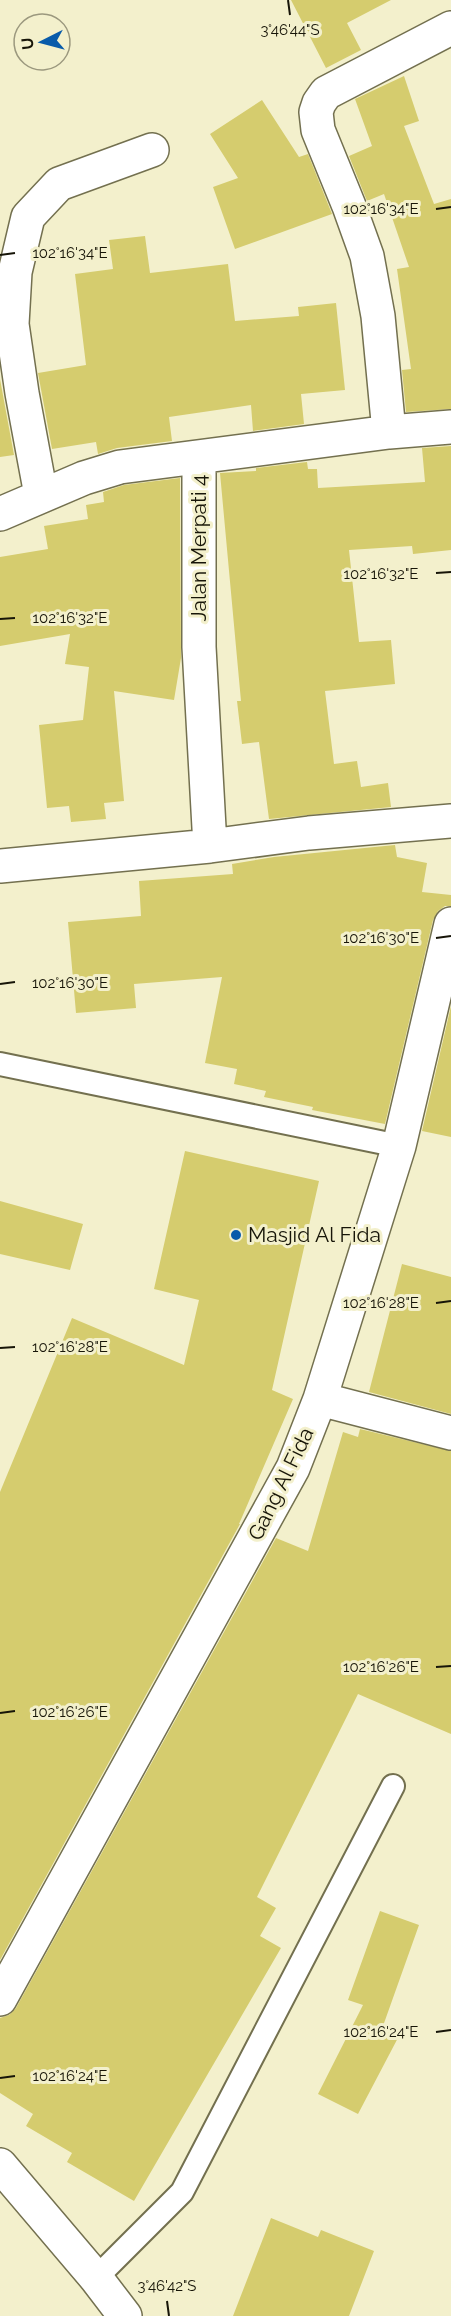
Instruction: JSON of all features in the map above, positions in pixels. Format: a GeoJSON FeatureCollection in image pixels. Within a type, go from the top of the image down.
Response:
{"type":"FeatureCollection","features":[{"type":"Feature","properties":{"kind":"street"},"geometry":{"type":"LineString","coordinates":[[389,432],[378,315],[367,256],[318,130],[316,112],[326,93],[451,28]]}},
{"type":"Feature","properties":{"kind":"street"},"geometry":{"type":"LineString","coordinates":[[41,495],[12,324],[15,272],[28,217],[59,184],[152,150]]}},
{"type":"Feature","properties":{"kind":"street"},"geometry":{"type":"LineString","coordinates":[[199,458],[389,432],[451,427]]}},
{"type":"Feature","properties":{"kind":"street","name":"Jalan Merpati 4"},"geometry":{"type":"LineString","coordinates":[[0,514],[84,478],[120,467],[199,458],[199,647],[210,846]]}},
{"type":"Feature","properties":{"kind":"street"},"geometry":{"type":"LineString","coordinates":[[0,866],[210,846],[309,833],[451,821]]}},
{"type":"Feature","properties":{"kind":"street","name":"Gang Al Fida"},"geometry":{"type":"LineString","coordinates":[[0,1999],[293,1468],[320,1399],[399,1146],[451,924]]}},
{"type":"Feature","properties":{"kind":"street"},"geometry":{"type":"LineString","coordinates":[[320,1399],[451,1433]]}},
{"type":"Feature","properties":{"kind":"street"},"geometry":{"type":"LineString","coordinates":[[0,2165],[96,2278],[125,2316]]}},
{"type":"Feature","properties":{"kind":"lane"},"geometry":{"type":"LineString","coordinates":[[0,1064],[399,1146]]}},
{"type":"Feature","properties":{"kind":"lane"},"geometry":{"type":"LineString","coordinates":[[96,2278],[182,2192],[393,1786]]}},
{"type":"Feature","properties":{"kind":"building"},"geometry":{"type":"Polygon","coordinates":[[[291,0],[391,0],[347,23],[361,50],[326,68],[291,0]]]}},
{"type":"Feature","properties":{"kind":"building"},"geometry":{"type":"Polygon","coordinates":[[[404,76],[419,121],[404,126],[434,204],[451,199],[451,409],[406,412],[402,370],[411,369],[397,269],[409,267],[384,194],[367,201],[349,156],[372,146],[355,99],[404,76]]]}},
{"type":"Feature","properties":{"kind":"building"},"geometry":{"type":"Polygon","coordinates":[[[262,100],[299,157],[308,154],[332,214],[235,249],[213,187],[238,178],[210,134],[262,100]]]}},
{"type":"Feature","properties":{"kind":"building"},"geometry":{"type":"Polygon","coordinates":[[[145,236],[150,273],[228,264],[235,321],[299,316],[298,307],[336,303],[345,390],[301,394],[304,424],[253,431],[251,405],[169,417],[172,441],[117,448],[98,454],[96,442],[52,449],[38,373],[86,365],[75,274],[113,269],[109,240],[145,236]]]}},
{"type":"Feature","properties":{"kind":"building"},"geometry":{"type":"Polygon","coordinates":[[[0,379],[14,455],[0,457],[0,379]]]}},
{"type":"Feature","properties":{"kind":"building"},"geometry":{"type":"Polygon","coordinates":[[[451,446],[451,550],[413,554],[412,546],[349,550],[359,642],[391,640],[395,684],[325,691],[334,764],[357,761],[361,787],[388,783],[391,807],[269,819],[259,742],[242,744],[237,701],[241,701],[220,473],[256,471],[256,468],[307,462],[308,469],[317,469],[318,488],[425,482],[422,448],[451,446]]]}},
{"type":"Feature","properties":{"kind":"building"},"geometry":{"type":"Polygon","coordinates":[[[180,478],[181,658],[174,700],[114,691],[124,801],[104,803],[106,819],[71,822],[69,806],[47,808],[39,725],[83,720],[89,667],[65,664],[70,634],[0,646],[0,557],[48,549],[44,526],[88,519],[86,505],[104,502],[103,492],[124,485],[180,478]]]}},
{"type":"Feature","properties":{"kind":"building"},"geometry":{"type":"Polygon","coordinates":[[[395,845],[397,857],[427,863],[422,892],[451,895],[451,906],[445,906],[438,911],[433,920],[385,1124],[312,1110],[313,1107],[264,1097],[266,1091],[234,1084],[237,1069],[205,1063],[222,977],[134,984],[136,1008],[76,1013],[68,922],[141,916],[139,881],[233,874],[232,864],[274,857],[395,845]]]}},
{"type":"Feature","properties":{"kind":"building"},"geometry":{"type":"Polygon","coordinates":[[[451,1006],[451,1137],[422,1131],[451,1006]]]}},
{"type":"Feature","properties":{"kind":"building"},"geometry":{"type":"Polygon","coordinates":[[[185,1151],[319,1181],[272,1390],[293,1399],[240,1524],[0,1960],[0,1492],[72,1318],[184,1365],[199,1300],[154,1289],[185,1151]]]}},
{"type":"Feature","properties":{"kind":"building"},"geometry":{"type":"Polygon","coordinates":[[[0,1201],[83,1224],[70,1270],[0,1254],[0,1201]]]}},
{"type":"Feature","properties":{"kind":"building"},"geometry":{"type":"Polygon","coordinates":[[[402,1264],[451,1277],[451,1414],[369,1392],[402,1264]]]}},
{"type":"Feature","properties":{"kind":"building"},"geometry":{"type":"Polygon","coordinates":[[[360,1429],[451,1451],[451,1734],[358,1694],[257,1897],[276,1908],[260,1936],[281,1948],[134,2201],[67,2162],[72,2153],[26,2126],[33,2114],[0,2093],[0,2018],[9,2015],[16,2008],[276,1538],[308,1551],[343,1432],[358,1437],[360,1429]]]}},
{"type":"Feature","properties":{"kind":"building"},"geometry":{"type":"Polygon","coordinates":[[[380,1911],[419,1925],[383,2026],[400,2034],[358,2114],[318,2094],[363,2005],[348,2000],[380,1911]]]}},
{"type":"Feature","properties":{"kind":"building"},"geometry":{"type":"Polygon","coordinates":[[[271,2218],[318,2237],[321,2230],[374,2251],[349,2316],[233,2316],[271,2218]]]}},
{"type":"Feature","properties":{"kind":"place","name":"Masjid Al Fida"},"geometry":{"type":"Point","coordinates":[236,1235]}}]}
